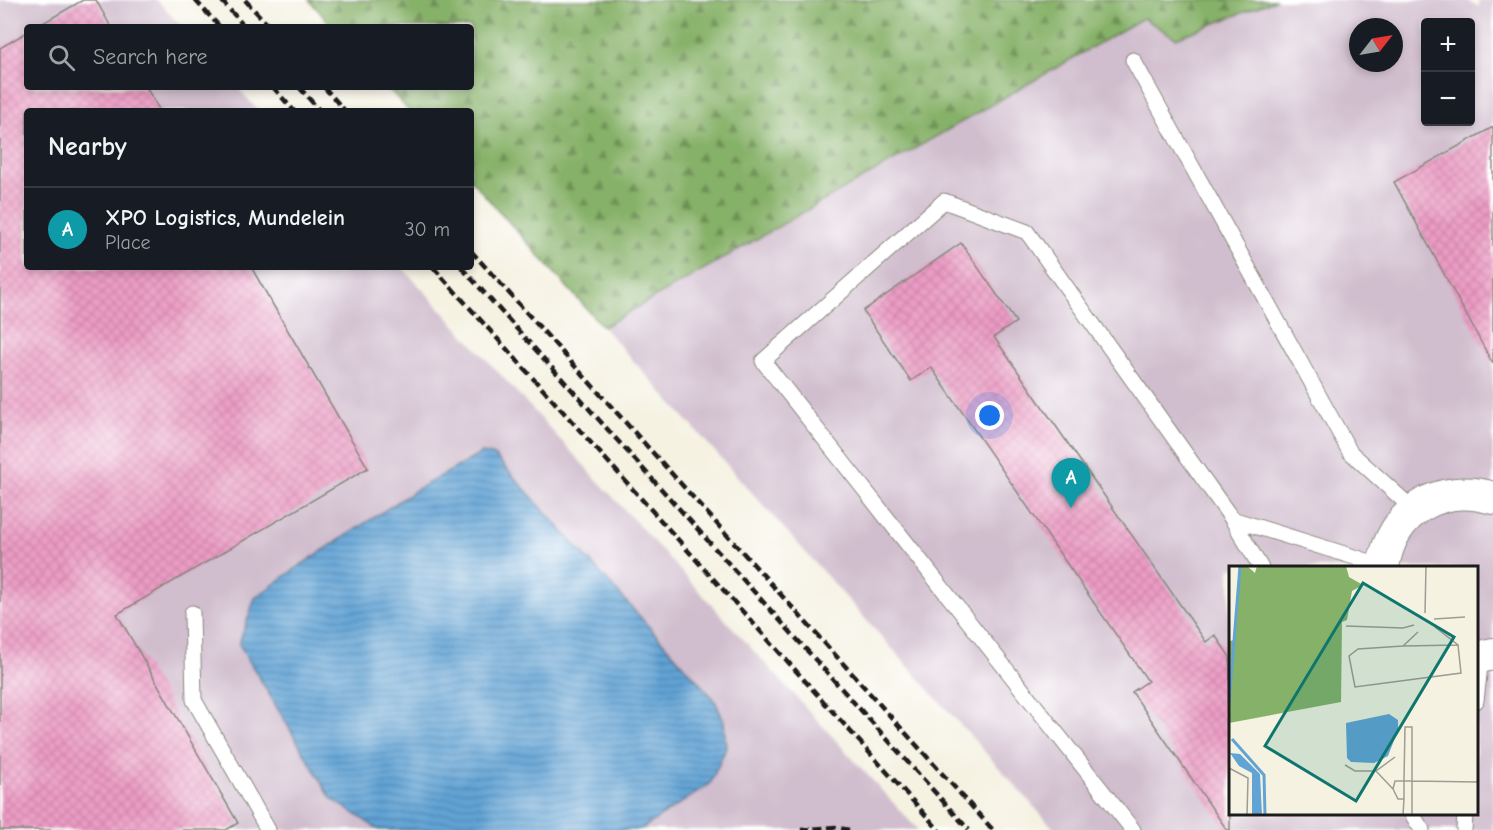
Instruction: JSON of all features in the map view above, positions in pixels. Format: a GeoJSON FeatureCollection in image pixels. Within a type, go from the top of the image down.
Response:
{"type":"FeatureCollection","features":[{"type":"Feature","properties":{"kind":"street"},"geometry":{"type":"LineString","coordinates":[[1383,566],[1389,542],[1403,521],[1414,510],[1431,500],[1451,493],[1476,493],[1493,498]]}},
{"type":"Feature","properties":{"kind":"lane"},"geometry":{"type":"LineString","coordinates":[[1133,60],[1350,452],[1414,510]]}},
{"type":"Feature","properties":{"kind":"lane"},"geometry":{"type":"LineString","coordinates":[[1133,830],[763,361],[944,201],[1027,232],[1232,519],[1261,566]]}},
{"type":"Feature","properties":{"kind":"lane"},"geometry":{"type":"LineString","coordinates":[[1232,519],[1383,566]]}},
{"type":"Feature","properties":{"kind":"lane"},"geometry":{"type":"LineString","coordinates":[[192,613],[194,700],[268,830]]}},
{"type":"Feature","properties":{"kind":"lane"},"geometry":{"type":"LineString","coordinates":[[1478,688],[1483,656]]}},
{"type":"Feature","properties":{"kind":"lane"},"geometry":{"type":"LineString","coordinates":[[1413,815],[1422,830]]}},
{"type":"Feature","properties":{"kind":"lane"},"geometry":{"type":"LineString","coordinates":[[1464,830],[1466,815]]}},
{"type":"Feature","properties":{"kind":"shaded area"},"geometry":{"type":"Polygon","coordinates":[[[0,0],[157,0],[179,24],[24,24],[24,90],[240,90],[256,108],[24,108],[24,270],[405,270],[918,830],[0,830],[0,0]]]}},
{"type":"Feature","properties":{"kind":"shaded area"},"geometry":{"type":"Polygon","coordinates":[[[1276,0],[1466,0],[1479,7],[1479,0],[1493,0],[1493,830],[1055,830],[603,327],[1143,18],[1176,38],[1276,0]]]}},
{"type":"Feature","properties":{"kind":"green space"},"geometry":{"type":"Polygon","coordinates":[[[309,0],[1276,0],[1176,38],[1143,18],[603,327],[474,183],[474,108],[406,108],[390,90],[474,90],[474,24],[330,24],[309,0]]]}},
{"type":"Feature","properties":{"kind":"water"},"geometry":{"type":"Polygon","coordinates":[[[482,453],[495,456],[714,699],[724,721],[726,748],[710,784],[643,828],[636,830],[379,830],[331,798],[239,644],[255,598],[302,564],[416,490],[482,453]]]}},
{"type":"Feature","properties":{"kind":"building"},"geometry":{"type":"Polygon","coordinates":[[[83,0],[96,0],[109,24],[41,24],[83,0]]]}},
{"type":"Feature","properties":{"kind":"building"},"geometry":{"type":"Polygon","coordinates":[[[24,34],[24,90],[148,90],[158,108],[24,108],[24,270],[253,270],[368,468],[117,614],[238,823],[226,830],[0,830],[0,48],[24,34]]]}},
{"type":"Feature","properties":{"kind":"building"},"geometry":{"type":"Polygon","coordinates":[[[1493,127],[1493,364],[1394,182],[1493,127]]]}},
{"type":"Feature","properties":{"kind":"building"},"geometry":{"type":"Polygon","coordinates":[[[961,243],[1016,322],[994,337],[1206,642],[1215,635],[1229,656],[1230,830],[1227,830],[1132,692],[1148,681],[931,367],[911,381],[863,311],[961,243]]]}},
{"type":"Feature","properties":{"kind":"railway"},"geometry":{"type":"LineString","coordinates":[[195,0],[217,24]]}},
{"type":"Feature","properties":{"kind":"railway"},"geometry":{"type":"LineString","coordinates":[[221,0],[242,24]]}},
{"type":"Feature","properties":{"kind":"railway"},"geometry":{"type":"LineString","coordinates":[[245,0],[267,24]]}},
{"type":"Feature","properties":{"kind":"railway"},"geometry":{"type":"LineString","coordinates":[[276,90],[291,108]]}},
{"type":"Feature","properties":{"kind":"railway"},"geometry":{"type":"LineString","coordinates":[[302,90],[317,108]]}},
{"type":"Feature","properties":{"kind":"railway"},"geometry":{"type":"LineString","coordinates":[[327,90],[342,108]]}},
{"type":"Feature","properties":{"kind":"railway"},"geometry":{"type":"LineString","coordinates":[[474,254],[993,830]]}},
{"type":"Feature","properties":{"kind":"railway"},"geometry":{"type":"LineString","coordinates":[[436,270],[939,830]]}},
{"type":"Feature","properties":{"kind":"railway"},"geometry":{"type":"LineString","coordinates":[[464,270],[969,830]]}},
{"type":"Feature","properties":{"kind":"railway"},"geometry":{"type":"LineString","coordinates":[[801,830],[835,827],[849,830]]}},
{"type":"Feature","properties":{"kind":"place","name":"XPO Logistics, Mundelein"},"geometry":{"type":"Point","coordinates":[1071,508]}}]}
